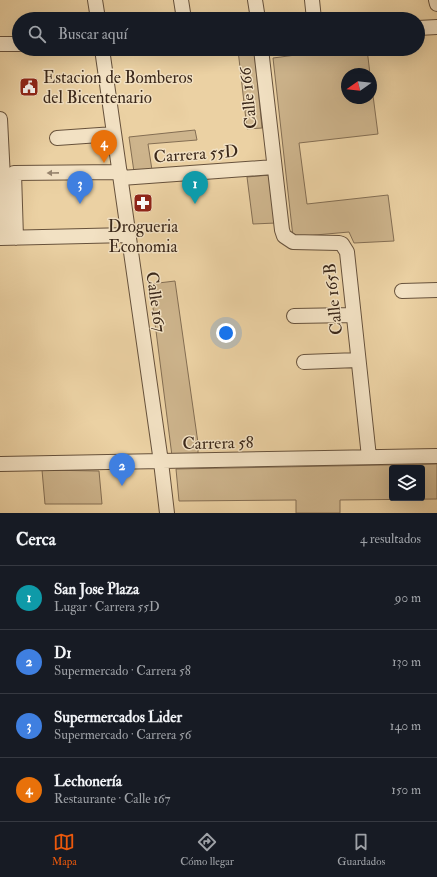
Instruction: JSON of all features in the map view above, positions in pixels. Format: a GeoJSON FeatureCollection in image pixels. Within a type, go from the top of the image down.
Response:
{"type":"FeatureCollection","features":[{"type":"Feature","properties":{"kind":"street"},"geometry":{"type":"LineString","coordinates":[[95,0],[97,12]]}},
{"type":"Feature","properties":{"kind":"street"},"geometry":{"type":"LineString","coordinates":[[181,0],[183,12]]}},
{"type":"Feature","properties":{"kind":"street"},"geometry":{"type":"LineString","coordinates":[[255,0],[257,12]]}},
{"type":"Feature","properties":{"kind":"street"},"geometry":{"type":"LineString","coordinates":[[312,0],[313,12]]}},
{"type":"Feature","properties":{"kind":"street"},"geometry":{"type":"LineString","coordinates":[[436,0],[437,4]]}},
{"type":"Feature","properties":{"kind":"street"},"geometry":{"type":"LineString","coordinates":[[425,28],[437,27]]}},
{"type":"Feature","properties":{"kind":"street"},"geometry":{"type":"LineString","coordinates":[[0,44],[12,44]]}},
{"type":"Feature","properties":{"kind":"street","name":"Calle 167"},"geometry":{"type":"LineString","coordinates":[[103,56],[167,513]]}},
{"type":"Feature","properties":{"kind":"street","name":"Calle 166"},"geometry":{"type":"LineString","coordinates":[[262,56],[274,167]]}},
{"type":"Feature","properties":{"kind":"street"},"geometry":{"type":"LineString","coordinates":[[0,119],[8,238],[129,236]]}},
{"type":"Feature","properties":{"kind":"street"},"geometry":{"type":"LineString","coordinates":[[56,138],[114,134]]}},
{"type":"Feature","properties":{"kind":"street","name":"Carrera 55D"},"geometry":{"type":"LineString","coordinates":[[8,238],[14,173],[120,175],[274,167]]}},
{"type":"Feature","properties":{"kind":"street","name":"Calle 165B"},"geometry":{"type":"LineString","coordinates":[[274,167],[282,230],[287,240],[293,242],[339,243],[345,247],[369,457]]}},
{"type":"Feature","properties":{"kind":"street"},"geometry":{"type":"LineString","coordinates":[[402,291],[437,290]]}},
{"type":"Feature","properties":{"kind":"street"},"geometry":{"type":"LineString","coordinates":[[294,316],[352,315]]}},
{"type":"Feature","properties":{"kind":"street"},"geometry":{"type":"LineString","coordinates":[[304,362],[358,360]]}},
{"type":"Feature","properties":{"kind":"street","name":"Carrera 58"},"geometry":{"type":"LineString","coordinates":[[0,464],[437,456]]}},
{"type":"Feature","properties":{"kind":"shaded area"},"geometry":{"type":"Polygon","coordinates":[[[239,56],[255,56],[262,128],[247,129],[239,56]]]}},
{"type":"Feature","properties":{"kind":"shaded area"},"geometry":{"type":"Polygon","coordinates":[[[288,56],[368,56],[369,68],[341,68],[341,104],[374,104],[378,134],[299,143],[307,204],[388,195],[394,241],[354,243],[349,232],[293,237],[273,58],[288,56]]]}},
{"type":"Feature","properties":{"kind":"shaded area"},"geometry":{"type":"Polygon","coordinates":[[[195,130],[197,140],[148,144],[152,170],[134,172],[129,137],[195,130]]]}},
{"type":"Feature","properties":{"kind":"shaded area"},"geometry":{"type":"Polygon","coordinates":[[[270,175],[276,223],[253,224],[247,177],[270,175]]]}},
{"type":"Feature","properties":{"kind":"shaded area"},"geometry":{"type":"Polygon","coordinates":[[[175,281],[198,443],[198,455],[172,456],[150,284],[175,281]]]}},
{"type":"Feature","properties":{"kind":"shaded area"},"geometry":{"type":"Polygon","coordinates":[[[437,464],[437,499],[425,499],[425,465],[389,465],[389,499],[340,500],[340,513],[296,513],[296,500],[179,501],[176,469],[437,464]]]}},
{"type":"Feature","properties":{"kind":"shaded area"},"geometry":{"type":"Polygon","coordinates":[[[42,470],[99,471],[102,504],[45,504],[42,470]]]}},
{"type":"Feature","properties":{"kind":"place","name":"Estacion de Bomberos del Bicentenario"},"geometry":{"type":"Point","coordinates":[29,87]}},
{"type":"Feature","properties":{"kind":"place","name":"Lechonería"},"geometry":{"type":"Point","coordinates":[104,163]}},
{"type":"Feature","properties":{"kind":"place","name":"Drogueria Economia"},"geometry":{"type":"Point","coordinates":[143,203]}},
{"type":"Feature","properties":{"kind":"place","name":"Supermercados Lider"},"geometry":{"type":"Point","coordinates":[80,204]}},
{"type":"Feature","properties":{"kind":"place","name":"San Jose Plaza"},"geometry":{"type":"Point","coordinates":[195,204]}},
{"type":"Feature","properties":{"kind":"place","name":"D1"},"geometry":{"type":"Point","coordinates":[122,486]}}]}
